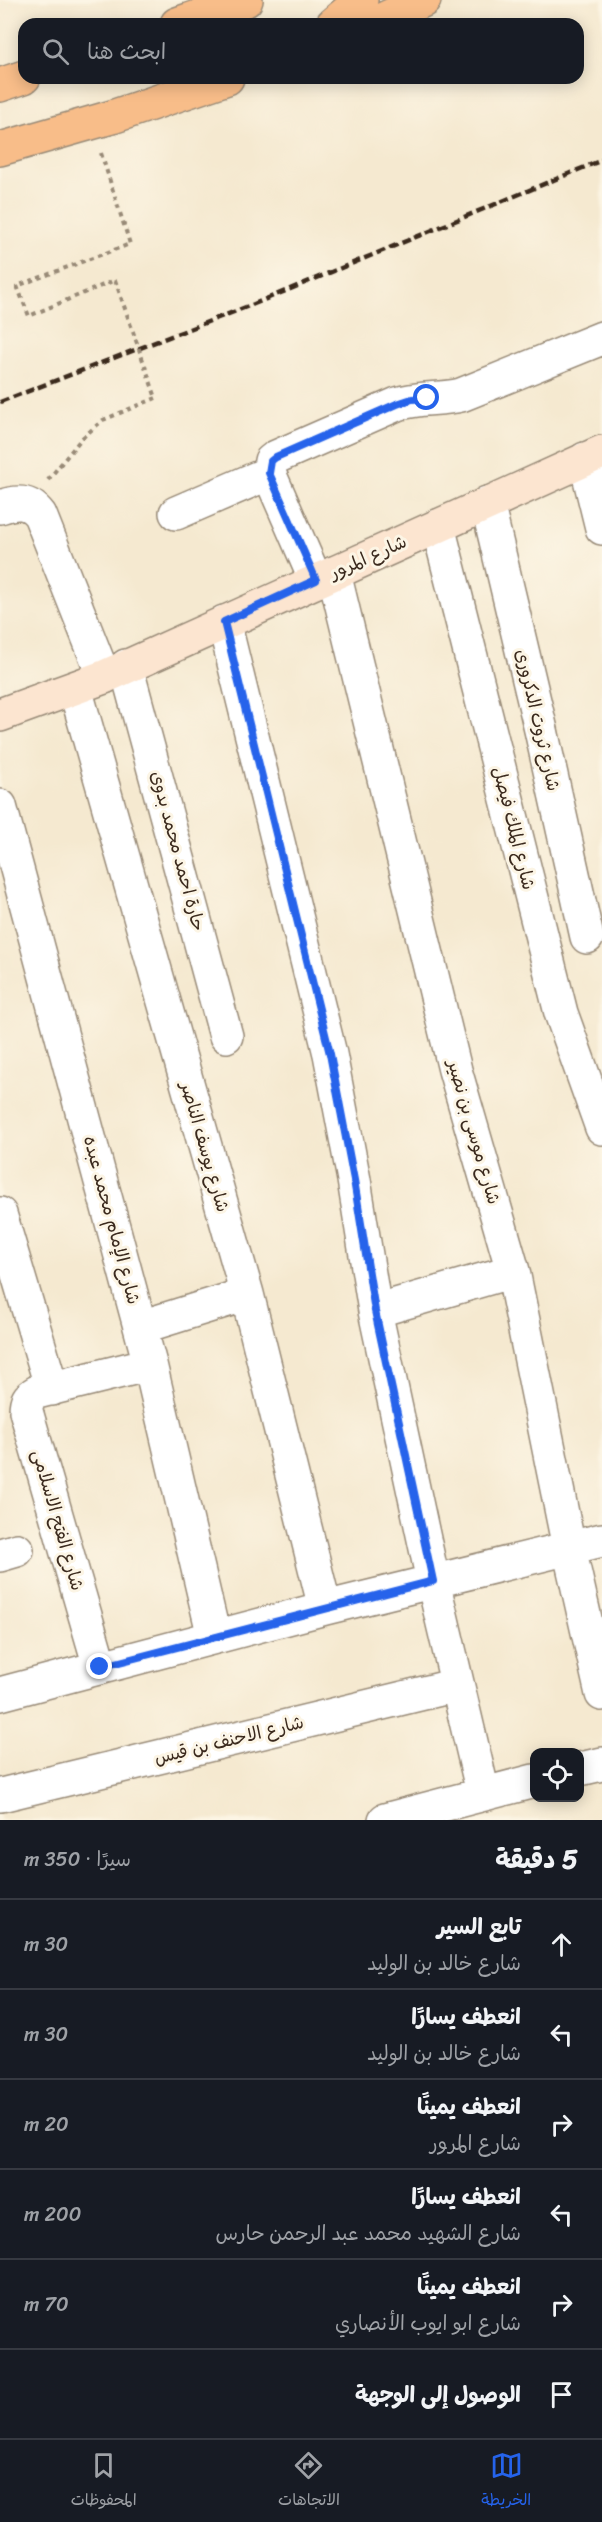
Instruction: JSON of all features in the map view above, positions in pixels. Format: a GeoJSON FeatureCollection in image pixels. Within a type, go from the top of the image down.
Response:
{"type":"FeatureCollection","features":[{"type":"Feature","properties":{"kind":"main road"},"geometry":{"type":"LineString","coordinates":[[194,18],[246,0]]}},
{"type":"Feature","properties":{"kind":"main road"},"geometry":{"type":"LineString","coordinates":[[340,18],[361,0]]}},
{"type":"Feature","properties":{"kind":"main road"},"geometry":{"type":"LineString","coordinates":[[386,18],[423,0]]}},
{"type":"Feature","properties":{"kind":"main road"},"geometry":{"type":"LineString","coordinates":[[0,85],[18,79]]}},
{"type":"Feature","properties":{"kind":"main road"},"geometry":{"type":"LineString","coordinates":[[0,149],[92,123],[209,84]]}},
{"type":"Feature","properties":{"kind":"street"},"geometry":{"type":"LineString","coordinates":[[176,513],[269,473],[271,461],[276,457],[397,404],[412,399],[443,399],[462,394],[602,338]]}},
{"type":"Feature","properties":{"kind":"street"},"geometry":{"type":"LineString","coordinates":[[594,456],[602,528]]}},
{"type":"Feature","properties":{"kind":"street","name":"شارع المرور"},"geometry":{"type":"LineString","coordinates":[[0,715],[102,677],[594,456]]}},
{"type":"Feature","properties":{"kind":"street","name":"شارع موسى بن نصير"},"geometry":{"type":"LineString","coordinates":[[269,473],[325,577],[455,1070],[513,1271],[569,1548],[602,1694]]}},
{"type":"Feature","properties":{"kind":"street"},"geometry":{"type":"LineString","coordinates":[[0,507],[17,502],[26,503],[34,507],[40,515],[102,677]]}},
{"type":"Feature","properties":{"kind":"street","name":"شارع ثروت الدكرورى"},"geometry":{"type":"LineString","coordinates":[[487,503],[541,730],[594,934]]}},
{"type":"Feature","properties":{"kind":"street","name":"شارع الملك فيصل"},"geometry":{"type":"LineString","coordinates":[[438,525],[561,1013],[602,1128]]}},
{"type":"Feature","properties":{"kind":"street"},"geometry":{"type":"LineString","coordinates":[[224,622],[330,1054],[354,1180],[375,1311],[433,1581],[483,1793]]}},
{"type":"Feature","properties":{"kind":"street","name":"حارة احمد محمد بدوى"},"geometry":{"type":"LineString","coordinates":[[102,677],[226,1036]]}},
{"type":"Feature","properties":{"kind":"street","name":"شارع يوسف الناصر"},"geometry":{"type":"LineString","coordinates":[[102,677],[247,1294],[325,1608]]}},
{"type":"Feature","properties":{"kind":"street","name":"شارع الإمام محمد عبده"},"geometry":{"type":"LineString","coordinates":[[0,807],[141,1327],[214,1637]]}},
{"type":"Feature","properties":{"kind":"street"},"geometry":{"type":"LineString","coordinates":[[545,950],[594,934]]}},
{"type":"Feature","properties":{"kind":"street"},"geometry":{"type":"LineString","coordinates":[[0,1214],[52,1389]]}},
{"type":"Feature","properties":{"kind":"street"},"geometry":{"type":"LineString","coordinates":[[375,1311],[513,1271]]}},
{"type":"Feature","properties":{"kind":"street"},"geometry":{"type":"LineString","coordinates":[[141,1327],[247,1294]]}},
{"type":"Feature","properties":{"kind":"street","name":"شارع الفتح الاسلامى"},"geometry":{"type":"LineString","coordinates":[[100,1667],[26,1411],[26,1403],[30,1396],[52,1389],[150,1364]]}},
{"type":"Feature","properties":{"kind":"street"},"geometry":{"type":"LineString","coordinates":[[0,1694],[325,1608],[602,1540]]}},
{"type":"Feature","properties":{"kind":"street","name":"شارع الاحنف بن قيس"},"geometry":{"type":"LineString","coordinates":[[4,1802],[458,1685]]}},
{"type":"Feature","properties":{"kind":"street"},"geometry":{"type":"LineString","coordinates":[[584,1768],[602,1764]]}},
{"type":"Feature","properties":{"kind":"street"},"geometry":{"type":"LineString","coordinates":[[385,1820],[530,1781]]}},
{"type":"Feature","properties":{"kind":"path"},"geometry":{"type":"LineString","coordinates":[[34,507],[62,460],[81,439],[103,420],[156,398],[115,280],[29,316],[17,286],[130,244],[92,123]]}},
{"type":"Feature","properties":{"kind":"railway"},"geometry":{"type":"LineString","coordinates":[[0,402],[254,304],[602,160]]}},
{"type":"Feature","properties":{"kind":"route"},"geometry":{"type":"LineString","coordinates":[[100,1667],[433,1581],[375,1311],[354,1180],[330,1054],[224,622],[316,580],[269,473],[271,461],[397,404],[412,399],[427,398]]}}]}
